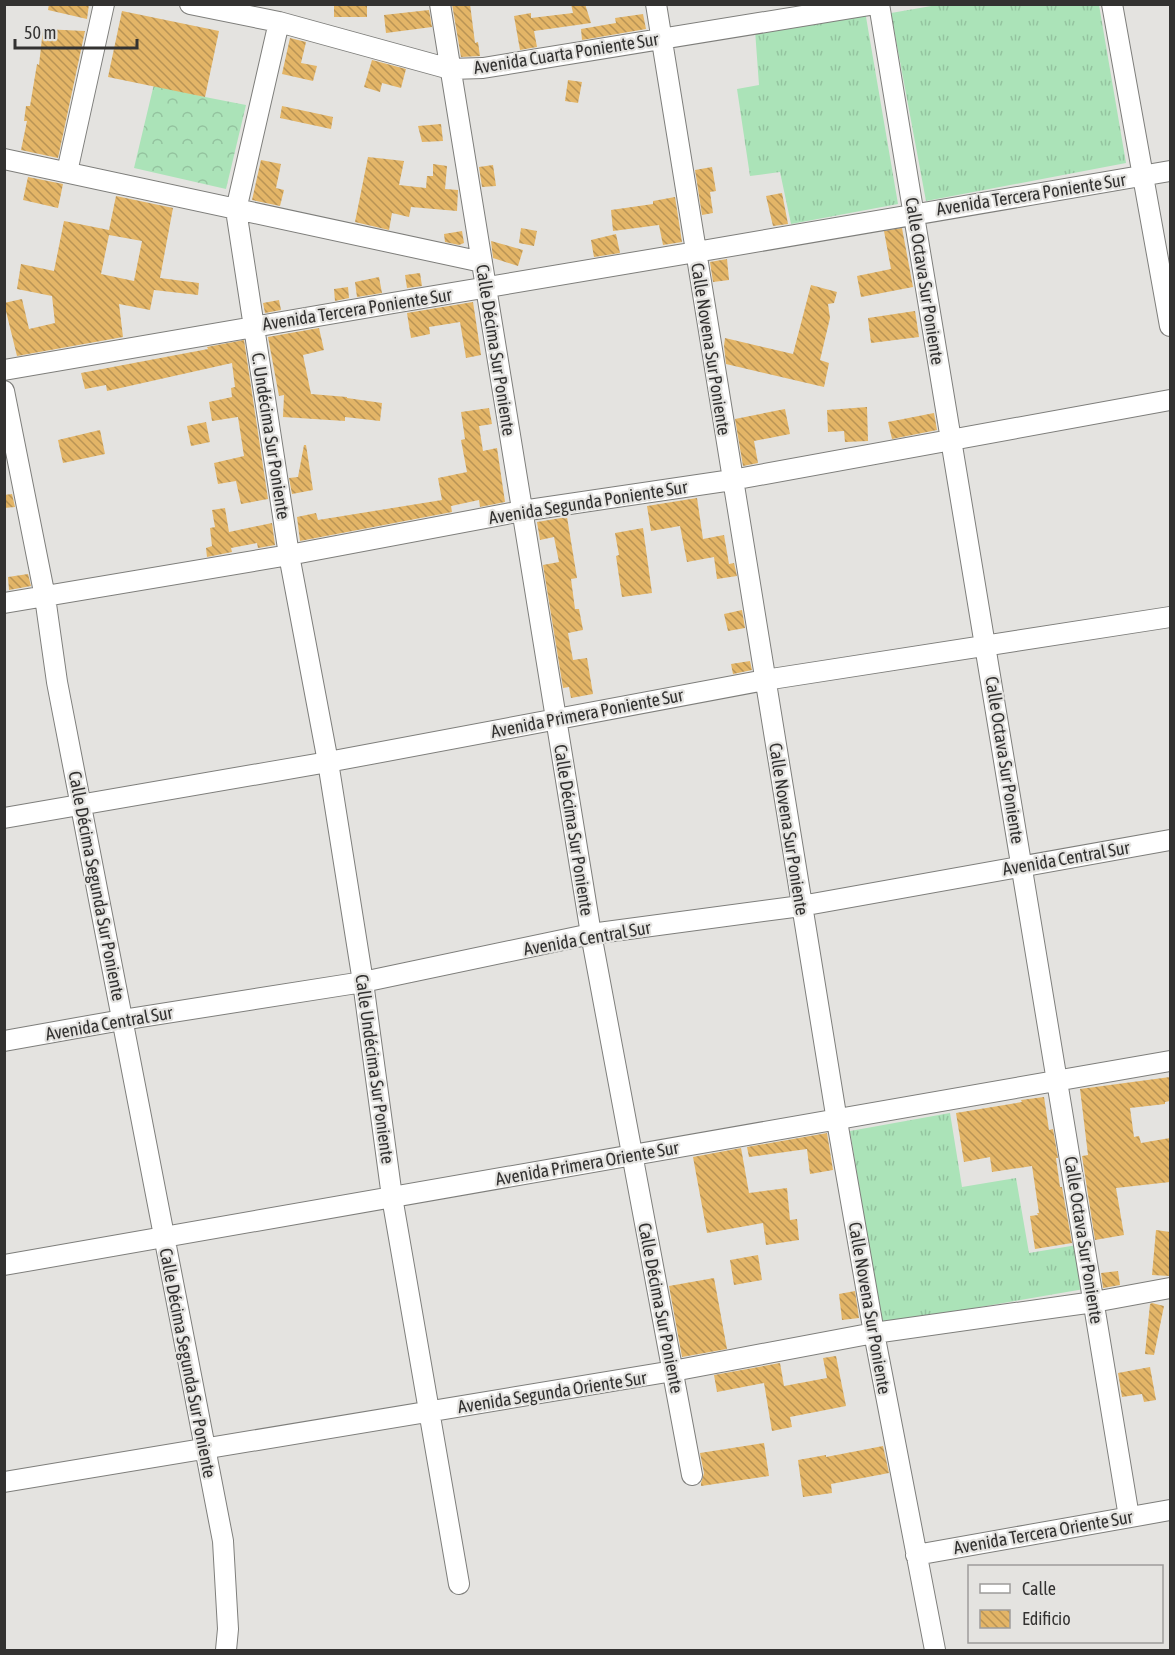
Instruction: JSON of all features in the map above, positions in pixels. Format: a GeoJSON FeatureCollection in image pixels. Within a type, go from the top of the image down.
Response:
{"type":"FeatureCollection","features":[{"type":"Feature","properties":{"kind":"street"},"geometry":{"type":"LineString","coordinates":[[67,172],[104,4]]}},
{"type":"Feature","properties":{"kind":"street","name":"Calle Décima Sur Poniente"},"geometry":{"type":"LineString","coordinates":[[440,4],[591,934],[692,1475]]}},
{"type":"Feature","properties":{"kind":"street","name":"Calle Novena Sur Poniente"},"geometry":{"type":"LineString","coordinates":[[656,4],[837,1121],[874,1333],[935,1650]]}},
{"type":"Feature","properties":{"kind":"street","name":"Avenida Cuarta Poniente Sur"},"geometry":{"type":"LineString","coordinates":[[203,6],[279,22],[450,69],[483,68],[878,4]]}},
{"type":"Feature","properties":{"kind":"street","name":"Calle Octava Sur Poniente"},"geometry":{"type":"LineString","coordinates":[[878,4],[1129,1517]]}},
{"type":"Feature","properties":{"kind":"street"},"geometry":{"type":"LineString","coordinates":[[1112,4],[1170,326]]}},
{"type":"Feature","properties":{"kind":"street"},"geometry":{"type":"LineString","coordinates":[[236,210],[279,22]]}},
{"type":"Feature","properties":{"kind":"street"},"geometry":{"type":"LineString","coordinates":[[4,159],[482,261]]}},
{"type":"Feature","properties":{"kind":"street","name":"Avenida Tercera Poniente Sur"},"geometry":{"type":"LineString","coordinates":[[4,370],[1170,171]]}},
{"type":"Feature","properties":{"kind":"street","name":"C. Undécima Sur Poniente"},"geometry":{"type":"LineString","coordinates":[[236,210],[289,555]]}},
{"type":"Feature","properties":{"kind":"street","name":"Calle Décima Segunda Sur Poniente"},"geometry":{"type":"LineString","coordinates":[[4,391],[45,597],[57,682],[223,1541],[228,1629],[225,1650]]}},
{"type":"Feature","properties":{"kind":"street","name":"Avenida Segunda Poniente Sur"},"geometry":{"type":"LineString","coordinates":[[4,603],[289,555],[522,511],[732,480],[1170,400]]}},
{"type":"Feature","properties":{"kind":"street","name":"Calle Undécima Sur Poniente"},"geometry":{"type":"LineString","coordinates":[[289,555],[328,762],[363,982],[392,1197],[459,1584]]}},
{"type":"Feature","properties":{"kind":"street","name":"Avenida Primera Poniente Sur"},"geometry":{"type":"LineString","coordinates":[[4,818],[328,762],[765,680],[1170,617]]}},
{"type":"Feature","properties":{"kind":"street","name":"Avenida Central Sur"},"geometry":{"type":"LineString","coordinates":[[4,1041],[363,982],[591,934],[801,906],[1170,840]]}},
{"type":"Feature","properties":{"kind":"street","name":"Avenida Primera Oriente Sur"},"geometry":{"type":"LineString","coordinates":[[4,1265],[1170,1061]]}},
{"type":"Feature","properties":{"kind":"street","name":"Avenida Segunda Oriente Sur"},"geometry":{"type":"LineString","coordinates":[[4,1482],[673,1371],[874,1333],[1094,1302],[1170,1288]]}},
{"type":"Feature","properties":{"kind":"street","name":"Avenida Tercera Oriente Sur"},"geometry":{"type":"LineString","coordinates":[[916,1555],[1170,1510]]}},
{"type":"Feature","properties":{"kind":"green space"},"geometry":{"type":"Polygon","coordinates":[[[943,4],[1099,5],[1126,163],[926,201],[891,13],[943,4]]]}},
{"type":"Feature","properties":{"kind":"green space"},"geometry":{"type":"Polygon","coordinates":[[[865,11],[898,204],[791,224],[780,172],[750,176],[737,89],[759,85],[755,30],[865,11]]]}},
{"type":"Feature","properties":{"kind":"green space"},"geometry":{"type":"Polygon","coordinates":[[[154,84],[246,105],[226,189],[134,168],[154,84]]]}},
{"type":"Feature","properties":{"kind":"green space"},"geometry":{"type":"Polygon","coordinates":[[[950,1113],[962,1187],[1016,1178],[1029,1253],[1077,1245],[1084,1289],[882,1324],[850,1131],[950,1113]]]}},
{"type":"Feature","properties":{"kind":"building"},"geometry":{"type":"Polygon","coordinates":[[[49,4],[89,4],[87,19],[48,10],[49,4]]]}},
{"type":"Feature","properties":{"kind":"building"},"geometry":{"type":"Polygon","coordinates":[[[334,4],[367,4],[367,17],[334,17],[334,4]]]}},
{"type":"Feature","properties":{"kind":"building"},"geometry":{"type":"Polygon","coordinates":[[[452,4],[470,4],[475,43],[478,42],[480,56],[461,57],[452,4]]]}},
{"type":"Feature","properties":{"kind":"building"},"geometry":{"type":"Polygon","coordinates":[[[571,4],[585,4],[591,23],[534,31],[537,47],[520,50],[514,16],[531,13],[531,18],[573,13],[571,4]]]}},
{"type":"Feature","properties":{"kind":"building"},"geometry":{"type":"Polygon","coordinates":[[[429,10],[432,27],[386,33],[384,15],[429,10]]]}},
{"type":"Feature","properties":{"kind":"building"},"geometry":{"type":"Polygon","coordinates":[[[122,11],[219,31],[205,97],[108,77],[122,11]]]}},
{"type":"Feature","properties":{"kind":"building"},"geometry":{"type":"Polygon","coordinates":[[[643,14],[646,29],[582,40],[581,29],[616,23],[615,18],[643,14]]]}},
{"type":"Feature","properties":{"kind":"building"},"geometry":{"type":"Polygon","coordinates":[[[43,29],[85,31],[58,158],[21,150],[27,121],[24,121],[26,106],[30,106],[37,64],[39,65],[43,29]]]}},
{"type":"Feature","properties":{"kind":"building"},"geometry":{"type":"Polygon","coordinates":[[[290,38],[306,42],[301,63],[317,66],[313,81],[282,74],[290,38]]]}},
{"type":"Feature","properties":{"kind":"building"},"geometry":{"type":"Polygon","coordinates":[[[372,60],[406,69],[401,88],[382,83],[380,92],[364,87],[372,60]]]}},
{"type":"Feature","properties":{"kind":"building"},"geometry":{"type":"Polygon","coordinates":[[[568,80],[582,82],[578,103],[565,101],[568,80]]]}},
{"type":"Feature","properties":{"kind":"building"},"geometry":{"type":"Polygon","coordinates":[[[282,106],[333,117],[331,129],[280,118],[282,106]]]}},
{"type":"Feature","properties":{"kind":"building"},"geometry":{"type":"Polygon","coordinates":[[[441,124],[443,141],[422,142],[418,126],[441,124]]]}},
{"type":"Feature","properties":{"kind":"building"},"geometry":{"type":"Polygon","coordinates":[[[368,157],[404,161],[399,185],[426,188],[427,176],[433,176],[433,164],[447,166],[445,189],[458,190],[457,211],[411,207],[409,217],[392,213],[389,230],[355,222],[368,157]]]}},
{"type":"Feature","properties":{"kind":"building"},"geometry":{"type":"Polygon","coordinates":[[[261,160],[281,164],[276,188],[284,190],[280,206],[252,200],[261,160]]]}},
{"type":"Feature","properties":{"kind":"building"},"geometry":{"type":"Polygon","coordinates":[[[493,165],[496,186],[482,187],[479,167],[493,165]]]}},
{"type":"Feature","properties":{"kind":"building"},"geometry":{"type":"Polygon","coordinates":[[[712,167],[716,191],[710,192],[713,213],[702,215],[695,170],[712,167]]]}},
{"type":"Feature","properties":{"kind":"building"},"geometry":{"type":"Polygon","coordinates":[[[28,177],[63,184],[58,208],[23,200],[28,177]]]}},
{"type":"Feature","properties":{"kind":"building"},"geometry":{"type":"Polygon","coordinates":[[[782,193],[788,224],[773,226],[766,196],[782,193]]]}},
{"type":"Feature","properties":{"kind":"building"},"geometry":{"type":"Polygon","coordinates":[[[116,196],[173,208],[160,278],[199,283],[198,295],[154,290],[150,310],[119,304],[123,337],[17,356],[4,303],[22,299],[29,329],[55,323],[52,296],[17,289],[21,264],[54,271],[64,221],[109,230],[116,196]],[[109,235],[101,274],[134,281],[142,241],[109,235]]]}},
{"type":"Feature","properties":{"kind":"building"},"geometry":{"type":"Polygon","coordinates":[[[675,197],[682,242],[663,245],[659,225],[613,231],[611,210],[653,204],[653,201],[675,197]]]}},
{"type":"Feature","properties":{"kind":"building"},"geometry":{"type":"Polygon","coordinates":[[[521,228],[537,231],[534,246],[519,243],[521,228]]]}},
{"type":"Feature","properties":{"kind":"building"},"geometry":{"type":"Polygon","coordinates":[[[902,228],[913,287],[861,297],[857,276],[891,269],[884,231],[902,228]]]}},
{"type":"Feature","properties":{"kind":"building"},"geometry":{"type":"Polygon","coordinates":[[[462,231],[464,243],[459,245],[445,242],[444,234],[462,231]]]}},
{"type":"Feature","properties":{"kind":"building"},"geometry":{"type":"Polygon","coordinates":[[[616,234],[620,253],[594,257],[591,240],[616,234]]]}},
{"type":"Feature","properties":{"kind":"building"},"geometry":{"type":"Polygon","coordinates":[[[491,241],[523,250],[518,266],[493,258],[491,241]]]}},
{"type":"Feature","properties":{"kind":"building"},"geometry":{"type":"Polygon","coordinates":[[[727,259],[729,280],[713,282],[710,262],[727,259]]]}},
{"type":"Feature","properties":{"kind":"building"},"geometry":{"type":"Polygon","coordinates":[[[420,273],[422,286],[407,288],[405,275],[420,273]]]}},
{"type":"Feature","properties":{"kind":"building"},"geometry":{"type":"Polygon","coordinates":[[[379,277],[382,293],[357,297],[355,282],[379,277]]]}},
{"type":"Feature","properties":{"kind":"building"},"geometry":{"type":"Polygon","coordinates":[[[811,285],[837,292],[834,303],[828,304],[830,318],[820,360],[829,363],[824,387],[726,364],[725,338],[793,354],[811,285]]]}},
{"type":"Feature","properties":{"kind":"building"},"geometry":{"type":"Polygon","coordinates":[[[348,287],[349,298],[335,301],[334,289],[348,287]]]}},
{"type":"Feature","properties":{"kind":"building"},"geometry":{"type":"Polygon","coordinates":[[[279,300],[281,310],[265,313],[263,303],[279,300]]]}},
{"type":"Feature","properties":{"kind":"building"},"geometry":{"type":"Polygon","coordinates":[[[473,302],[481,355],[466,358],[460,322],[429,327],[430,334],[411,338],[407,313],[473,302]]]}},
{"type":"Feature","properties":{"kind":"building"},"geometry":{"type":"Polygon","coordinates":[[[915,311],[919,337],[871,343],[868,318],[915,311]]]}},
{"type":"Feature","properties":{"kind":"building"},"geometry":{"type":"Polygon","coordinates":[[[319,328],[324,350],[303,355],[311,394],[382,403],[380,421],[345,417],[345,421],[283,417],[284,395],[279,396],[268,337],[319,328]]]}},
{"type":"Feature","properties":{"kind":"building"},"geometry":{"type":"Polygon","coordinates":[[[244,340],[268,499],[241,504],[236,481],[218,484],[214,463],[244,456],[238,417],[212,421],[209,402],[232,397],[231,388],[235,387],[232,363],[107,391],[106,385],[85,389],[81,373],[244,340]]]}},
{"type":"Feature","properties":{"kind":"building"},"geometry":{"type":"Polygon","coordinates":[[[867,407],[868,441],[845,442],[844,431],[828,432],[827,410],[867,407]]]}},
{"type":"Feature","properties":{"kind":"building"},"geometry":{"type":"Polygon","coordinates":[[[489,408],[492,424],[479,426],[483,451],[497,448],[505,502],[480,507],[479,500],[451,506],[452,512],[300,541],[297,517],[316,513],[318,520],[442,500],[438,478],[467,472],[461,440],[465,439],[461,412],[489,408]]]}},
{"type":"Feature","properties":{"kind":"building"},"geometry":{"type":"Polygon","coordinates":[[[785,409],[790,434],[754,441],[758,463],[743,466],[735,419],[785,409]]]}},
{"type":"Feature","properties":{"kind":"building"},"geometry":{"type":"Polygon","coordinates":[[[934,413],[937,430],[892,439],[888,422],[934,413]]]}},
{"type":"Feature","properties":{"kind":"building"},"geometry":{"type":"Polygon","coordinates":[[[206,422],[210,442],[191,446],[187,426],[206,422]]]}},
{"type":"Feature","properties":{"kind":"building"},"geometry":{"type":"Polygon","coordinates":[[[100,430],[105,454],[63,463],[58,440],[100,430]]]}},
{"type":"Feature","properties":{"kind":"building"},"geometry":{"type":"Polygon","coordinates":[[[304,445],[306,445],[313,490],[292,494],[289,478],[298,477],[304,445]]]}},
{"type":"Feature","properties":{"kind":"building"},"geometry":{"type":"Polygon","coordinates":[[[12,494],[15,507],[4,508],[4,495],[12,494]]]}},
{"type":"Feature","properties":{"kind":"building"},"geometry":{"type":"Polygon","coordinates":[[[697,498],[703,539],[724,535],[729,564],[734,563],[737,576],[717,579],[714,557],[687,562],[680,526],[651,531],[647,506],[697,498]]]}},
{"type":"Feature","properties":{"kind":"building"},"geometry":{"type":"Polygon","coordinates":[[[225,508],[229,532],[272,523],[275,545],[258,548],[257,543],[231,548],[232,552],[207,557],[206,548],[212,546],[210,528],[215,527],[212,510],[225,508]]]}},
{"type":"Feature","properties":{"kind":"building"},"geometry":{"type":"Polygon","coordinates":[[[567,517],[577,578],[571,579],[575,609],[579,609],[583,630],[568,633],[573,660],[587,658],[593,694],[571,698],[569,687],[563,688],[543,565],[559,562],[554,537],[540,540],[537,522],[567,517]]]}},
{"type":"Feature","properties":{"kind":"building"},"geometry":{"type":"Polygon","coordinates":[[[643,528],[652,593],[622,597],[615,533],[643,528]]]}},
{"type":"Feature","properties":{"kind":"building"},"geometry":{"type":"Polygon","coordinates":[[[28,574],[31,586],[9,590],[8,577],[28,574]]]}},
{"type":"Feature","properties":{"kind":"building"},"geometry":{"type":"Polygon","coordinates":[[[742,610],[745,628],[728,631],[724,614],[742,610]]]}},
{"type":"Feature","properties":{"kind":"building"},"geometry":{"type":"Polygon","coordinates":[[[750,661],[752,670],[733,674],[731,664],[750,661]]]}},
{"type":"Feature","properties":{"kind":"building"},"geometry":{"type":"Polygon","coordinates":[[[1170,1077],[1170,1101],[1165,1104],[1130,1108],[1134,1137],[1139,1136],[1141,1143],[1170,1138],[1170,1182],[1116,1188],[1124,1235],[1095,1240],[1082,1156],[1088,1155],[1080,1089],[1170,1077]]]}},
{"type":"Feature","properties":{"kind":"building"},"geometry":{"type":"Polygon","coordinates":[[[1044,1097],[1049,1130],[1053,1129],[1060,1187],[1062,1187],[1072,1243],[1035,1249],[1030,1216],[1039,1213],[1032,1166],[992,1172],[990,1157],[964,1162],[956,1113],[1044,1097]]]}},
{"type":"Feature","properties":{"kind":"building"},"geometry":{"type":"Polygon","coordinates":[[[827,1133],[833,1170],[810,1174],[807,1149],[749,1157],[747,1147],[827,1133]]]}},
{"type":"Feature","properties":{"kind":"building"},"geometry":{"type":"Polygon","coordinates":[[[741,1148],[749,1193],[787,1188],[790,1220],[797,1219],[799,1240],[766,1245],[763,1223],[707,1233],[693,1157],[741,1148]]]}},
{"type":"Feature","properties":{"kind":"building"},"geometry":{"type":"Polygon","coordinates":[[[1156,1230],[1170,1232],[1170,1276],[1152,1275],[1156,1230]]]}},
{"type":"Feature","properties":{"kind":"building"},"geometry":{"type":"Polygon","coordinates":[[[758,1255],[762,1280],[734,1285],[730,1260],[758,1255]]]}},
{"type":"Feature","properties":{"kind":"building"},"geometry":{"type":"Polygon","coordinates":[[[1118,1271],[1120,1285],[1103,1288],[1101,1273],[1118,1271]]]}},
{"type":"Feature","properties":{"kind":"building"},"geometry":{"type":"Polygon","coordinates":[[[714,1278],[727,1349],[682,1357],[669,1286],[714,1278]]]}},
{"type":"Feature","properties":{"kind":"building"},"geometry":{"type":"Polygon","coordinates":[[[855,1291],[859,1318],[842,1320],[839,1294],[855,1291]]]}},
{"type":"Feature","properties":{"kind":"building"},"geometry":{"type":"Polygon","coordinates":[[[1150,1304],[1164,1306],[1154,1355],[1145,1354],[1150,1304]]]}},
{"type":"Feature","properties":{"kind":"building"},"geometry":{"type":"Polygon","coordinates":[[[836,1356],[846,1406],[790,1417],[792,1427],[772,1431],[764,1383],[717,1392],[714,1375],[780,1363],[784,1386],[827,1378],[823,1358],[836,1356]]]}},
{"type":"Feature","properties":{"kind":"building"},"geometry":{"type":"Polygon","coordinates":[[[1150,1367],[1156,1400],[1144,1402],[1142,1394],[1122,1397],[1118,1373],[1150,1367]]]}},
{"type":"Feature","properties":{"kind":"building"},"geometry":{"type":"Polygon","coordinates":[[[764,1443],[769,1476],[701,1486],[704,1473],[700,1453],[764,1443]]]}},
{"type":"Feature","properties":{"kind":"building"},"geometry":{"type":"Polygon","coordinates":[[[883,1446],[889,1473],[831,1484],[832,1493],[803,1497],[798,1460],[883,1446]]]}}]}
